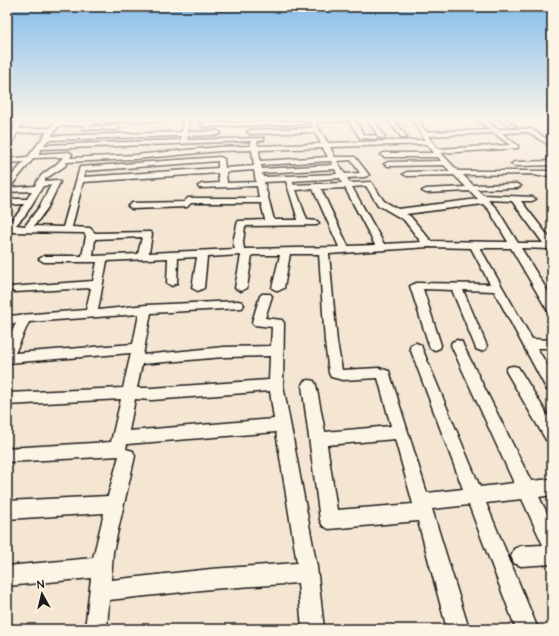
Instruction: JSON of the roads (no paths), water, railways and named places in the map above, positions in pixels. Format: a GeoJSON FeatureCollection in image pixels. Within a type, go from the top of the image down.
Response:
{"type":"FeatureCollection","features":[{"type":"Feature","properties":{"kind":"street"},"geometry":{"type":"LineString","coordinates":[[8,149],[17,150]]}},
{"type":"Feature","properties":{"kind":"street"},"geometry":{"type":"LineString","coordinates":[[8,187],[37,149]]}},
{"type":"Feature","properties":{"kind":"street"},"geometry":{"type":"LineString","coordinates":[[7,228],[22,214],[29,200],[39,186],[42,178],[67,158],[72,149]]}},
{"type":"Feature","properties":{"kind":"street"},"geometry":{"type":"LineString","coordinates":[[118,158],[121,149]]}},
{"type":"Feature","properties":{"kind":"street"},"geometry":{"type":"LineString","coordinates":[[219,149],[223,186]]}},
{"type":"Feature","properties":{"kind":"street"},"geometry":{"type":"LineString","coordinates":[[255,149],[260,182],[270,223]]}},
{"type":"Feature","properties":{"kind":"street"},"geometry":{"type":"LineString","coordinates":[[257,161],[313,149]]}},
{"type":"Feature","properties":{"kind":"street"},"geometry":{"type":"LineString","coordinates":[[80,180],[222,170],[313,149]]}},
{"type":"Feature","properties":{"kind":"street"},"geometry":{"type":"LineString","coordinates":[[327,149],[381,247]]}},
{"type":"Feature","properties":{"kind":"street"},"geometry":{"type":"LineString","coordinates":[[202,186],[223,186],[288,179],[365,175],[353,158],[331,149]]}},
{"type":"Feature","properties":{"kind":"street"},"geometry":{"type":"LineString","coordinates":[[375,149],[437,152]]}},
{"type":"Feature","properties":{"kind":"street"},"geometry":{"type":"LineString","coordinates":[[435,149],[456,174],[482,199],[499,219],[513,245],[552,308]]}},
{"type":"Feature","properties":{"kind":"street"},"geometry":{"type":"LineString","coordinates":[[384,155],[489,149]]}},
{"type":"Feature","properties":{"kind":"street"},"geometry":{"type":"LineString","coordinates":[[7,160],[30,158],[118,158],[184,152],[220,155],[257,161],[337,167]]}},
{"type":"Feature","properties":{"kind":"street"},"geometry":{"type":"LineString","coordinates":[[83,169],[136,166],[135,165],[220,155]]}},
{"type":"Feature","properties":{"kind":"street"},"geometry":{"type":"LineString","coordinates":[[67,229],[86,159]]}},
{"type":"Feature","properties":{"kind":"street"},"geometry":{"type":"LineString","coordinates":[[388,164],[448,165],[552,163]]}},
{"type":"Feature","properties":{"kind":"street"},"geometry":{"type":"LineString","coordinates":[[407,174],[530,172],[552,174]]}},
{"type":"Feature","properties":{"kind":"street"},"geometry":{"type":"LineString","coordinates":[[288,179],[303,223]]}},
{"type":"Feature","properties":{"kind":"street"},"geometry":{"type":"LineString","coordinates":[[8,187],[39,186],[56,182],[44,207],[28,228]]}},
{"type":"Feature","properties":{"kind":"street"},"geometry":{"type":"LineString","coordinates":[[291,188],[368,184],[381,203],[407,218],[428,244]]}},
{"type":"Feature","properties":{"kind":"street"},"geometry":{"type":"LineString","coordinates":[[426,191],[517,186]]}},
{"type":"Feature","properties":{"kind":"street"},"geometry":{"type":"LineString","coordinates":[[316,187],[345,250]]}},
{"type":"Feature","properties":{"kind":"street"},"geometry":{"type":"LineString","coordinates":[[397,212],[482,199],[532,199]]}},
{"type":"Feature","properties":{"kind":"street"},"geometry":{"type":"LineString","coordinates":[[515,199],[551,247]]}},
{"type":"Feature","properties":{"kind":"street"},"geometry":{"type":"LineString","coordinates":[[7,202],[29,200]]}},
{"type":"Feature","properties":{"kind":"street"},"geometry":{"type":"LineString","coordinates":[[132,206],[187,204],[188,201],[265,200]]}},
{"type":"Feature","properties":{"kind":"street"},"geometry":{"type":"LineString","coordinates":[[241,288],[243,252],[238,242],[241,223],[314,223]]}},
{"type":"Feature","properties":{"kind":"street"},"geometry":{"type":"LineString","coordinates":[[7,228],[87,230],[91,236],[86,259]]}},
{"type":"Feature","properties":{"kind":"street"},"geometry":{"type":"LineString","coordinates":[[91,236],[147,234],[143,256]]}},
{"type":"Feature","properties":{"kind":"street"},"geometry":{"type":"LineString","coordinates":[[44,259],[86,259],[243,252],[324,251],[428,244],[551,247]]}},
{"type":"Feature","properties":{"kind":"street"},"geometry":{"type":"LineString","coordinates":[[474,245],[552,386]]}},
{"type":"Feature","properties":{"kind":"street"},"geometry":{"type":"LineString","coordinates":[[324,251],[336,373],[343,376],[379,373],[384,375],[458,629]]}},
{"type":"Feature","properties":{"kind":"street"},"geometry":{"type":"LineString","coordinates":[[286,252],[272,292],[258,322],[278,323],[276,385],[308,572],[313,629]]}},
{"type":"Feature","properties":{"kind":"street"},"geometry":{"type":"LineString","coordinates":[[198,288],[202,254]]}},
{"type":"Feature","properties":{"kind":"street"},"geometry":{"type":"LineString","coordinates":[[172,283],[173,255]]}},
{"type":"Feature","properties":{"kind":"street"},"geometry":{"type":"LineString","coordinates":[[91,314],[103,258]]}},
{"type":"Feature","properties":{"kind":"street"},"geometry":{"type":"LineString","coordinates":[[14,289],[98,284]]}},
{"type":"Feature","properties":{"kind":"street"},"geometry":{"type":"LineString","coordinates":[[435,345],[416,286],[498,288]]}},
{"type":"Feature","properties":{"kind":"street"},"geometry":{"type":"LineString","coordinates":[[456,287],[481,346]]}},
{"type":"Feature","properties":{"kind":"street"},"geometry":{"type":"LineString","coordinates":[[7,320],[146,309],[238,305]]}},
{"type":"Feature","properties":{"kind":"street"},"geometry":{"type":"LineString","coordinates":[[7,455],[118,449],[146,309]]}},
{"type":"Feature","properties":{"kind":"street"},"geometry":{"type":"LineString","coordinates":[[24,319],[7,357],[277,351]]}},
{"type":"Feature","properties":{"kind":"street"},"geometry":{"type":"LineString","coordinates":[[528,343],[552,344]]}},
{"type":"Feature","properties":{"kind":"street"},"geometry":{"type":"LineString","coordinates":[[457,345],[552,543]]}},
{"type":"Feature","properties":{"kind":"street"},"geometry":{"type":"LineString","coordinates":[[416,348],[527,629]]}},
{"type":"Feature","properties":{"kind":"street"},"geometry":{"type":"LineString","coordinates":[[513,371],[552,435]]}},
{"type":"Feature","properties":{"kind":"street"},"geometry":{"type":"LineString","coordinates":[[7,399],[130,393],[152,394],[276,385]]}},
{"type":"Feature","properties":{"kind":"street"},"geometry":{"type":"LineString","coordinates":[[309,385],[329,520],[423,507],[475,496],[552,487]]}},
{"type":"Feature","properties":{"kind":"street"},"geometry":{"type":"LineString","coordinates":[[120,438],[283,425]]}},
{"type":"Feature","properties":{"kind":"street"},"geometry":{"type":"LineString","coordinates":[[318,439],[400,432]]}},
{"type":"Feature","properties":{"kind":"street"},"geometry":{"type":"LineString","coordinates":[[96,629],[103,552],[128,456]]}},
{"type":"Feature","properties":{"kind":"street"},"geometry":{"type":"LineString","coordinates":[[7,510],[115,504]]}},
{"type":"Feature","properties":{"kind":"street"},"geometry":{"type":"LineString","coordinates":[[521,556],[552,554]]}},
{"type":"Feature","properties":{"kind":"street"},"geometry":{"type":"LineString","coordinates":[[7,576],[102,567]]}},
{"type":"Feature","properties":{"kind":"street"},"geometry":{"type":"LineString","coordinates":[[99,591],[211,579],[308,572]]}}]}
